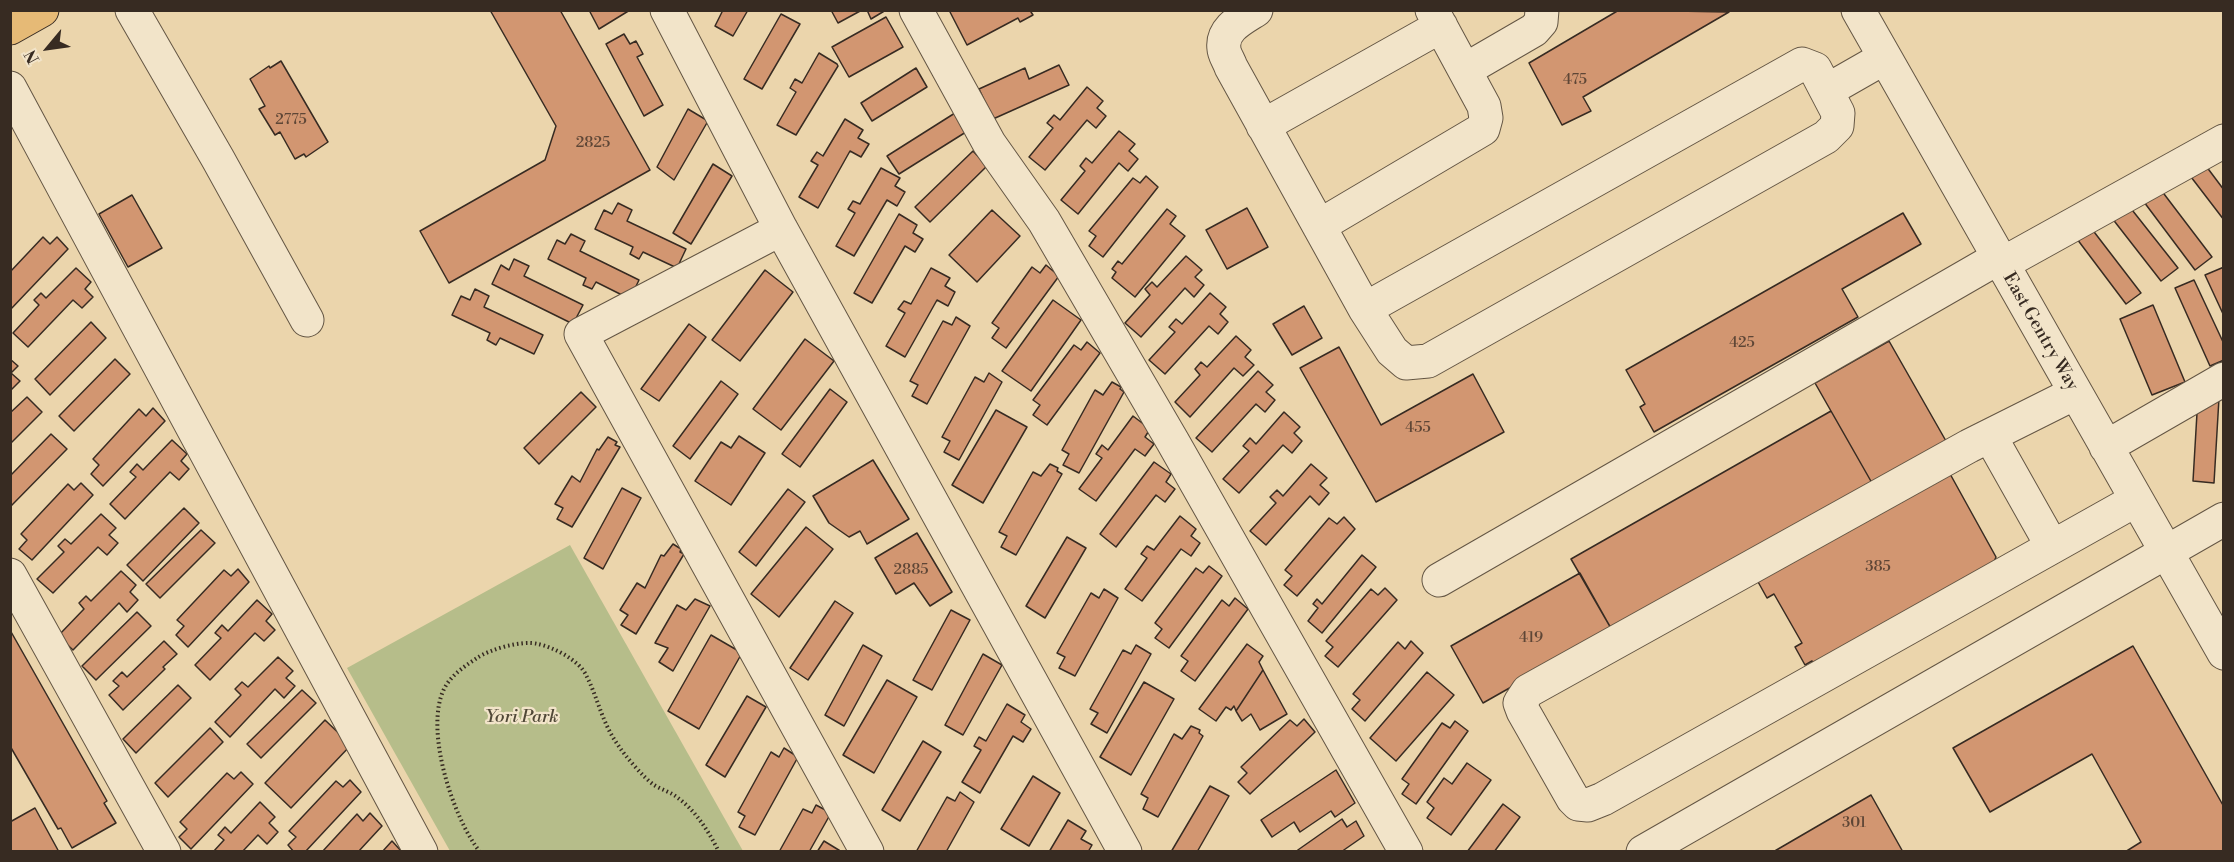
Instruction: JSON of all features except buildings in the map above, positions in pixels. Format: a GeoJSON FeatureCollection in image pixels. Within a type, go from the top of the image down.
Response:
{"type":"FeatureCollection","features":[{"type":"Feature","properties":{"kind":"main road"},"geometry":{"type":"LineString","coordinates":[[10,28],[42,10]]}},
{"type":"Feature","properties":{"kind":"street"},"geometry":{"type":"LineString","coordinates":[[132,10],[307,320]]}},
{"type":"Feature","properties":{"kind":"street"},"geometry":{"type":"LineString","coordinates":[[667,10],[781,229],[1125,852]]}},
{"type":"Feature","properties":{"kind":"street"},"geometry":{"type":"LineString","coordinates":[[916,10],[989,143],[1044,221],[1173,442],[1406,852]]}},
{"type":"Feature","properties":{"kind":"street"},"geometry":{"type":"LineString","coordinates":[[1256,10],[1236,21],[1227,33],[1223,48],[1231,67],[1365,309],[1392,351],[1406,363],[1428,361],[1826,137],[1837,126],[1838,112],[1815,69],[1802,64],[1365,309]]}},
{"type":"Feature","properties":{"kind":"street"},"geometry":{"type":"LineString","coordinates":[[1465,70],[1534,30],[1540,22],[1542,10]]}},
{"type":"Feature","properties":{"kind":"street","name":"East Gentry Way"},"geometry":{"type":"LineString","coordinates":[[1858,10],[2223,653]]}},
{"type":"Feature","properties":{"kind":"street"},"geometry":{"type":"LineString","coordinates":[[1263,126],[1436,18],[1484,106],[1486,118],[1483,129],[1319,226]]}},
{"type":"Feature","properties":{"kind":"street"},"geometry":{"type":"LineString","coordinates":[[1828,90],[1884,58]]}},
{"type":"Feature","properties":{"kind":"street"},"geometry":{"type":"LineString","coordinates":[[10,88],[421,852]]}},
{"type":"Feature","properties":{"kind":"street"},"geometry":{"type":"LineString","coordinates":[[1439,579],[2000,261],[2223,141]]}},
{"type":"Feature","properties":{"kind":"street"},"geometry":{"type":"LineString","coordinates":[[781,229],[581,334],[867,852]]}},
{"type":"Feature","properties":{"kind":"street"},"geometry":{"type":"LineString","coordinates":[[2106,447],[2223,379]]}},
{"type":"Feature","properties":{"kind":"street"},"geometry":{"type":"LineString","coordinates":[[2075,393],[1990,436],[1528,692],[1520,703],[1523,711],[1573,799],[1578,804],[1588,805],[1603,799],[2136,500]]}},
{"type":"Feature","properties":{"kind":"street"},"geometry":{"type":"LineString","coordinates":[[1990,436],[2052,546]]}},
{"type":"Feature","properties":{"kind":"street"},"geometry":{"type":"LineString","coordinates":[[1643,852],[2223,519]]}},
{"type":"Feature","properties":{"kind":"street"},"geometry":{"type":"LineString","coordinates":[[10,575],[164,852]]}},
{"type":"Feature","properties":{"kind":"path"},"geometry":{"type":"LineString","coordinates":[[480,852],[463,825],[448,789],[440,753],[438,716],[444,689],[457,673],[485,652],[536,643],[563,652],[585,672],[602,716],[618,745],[652,784],[678,797],[698,816],[719,852]]}},
{"type":"Feature","properties":{"kind":"green space","name":"Yori Park"},"geometry":{"type":"Polygon","coordinates":[[[570,545],[743,851],[450,851],[347,668],[570,545]]]}}]}
